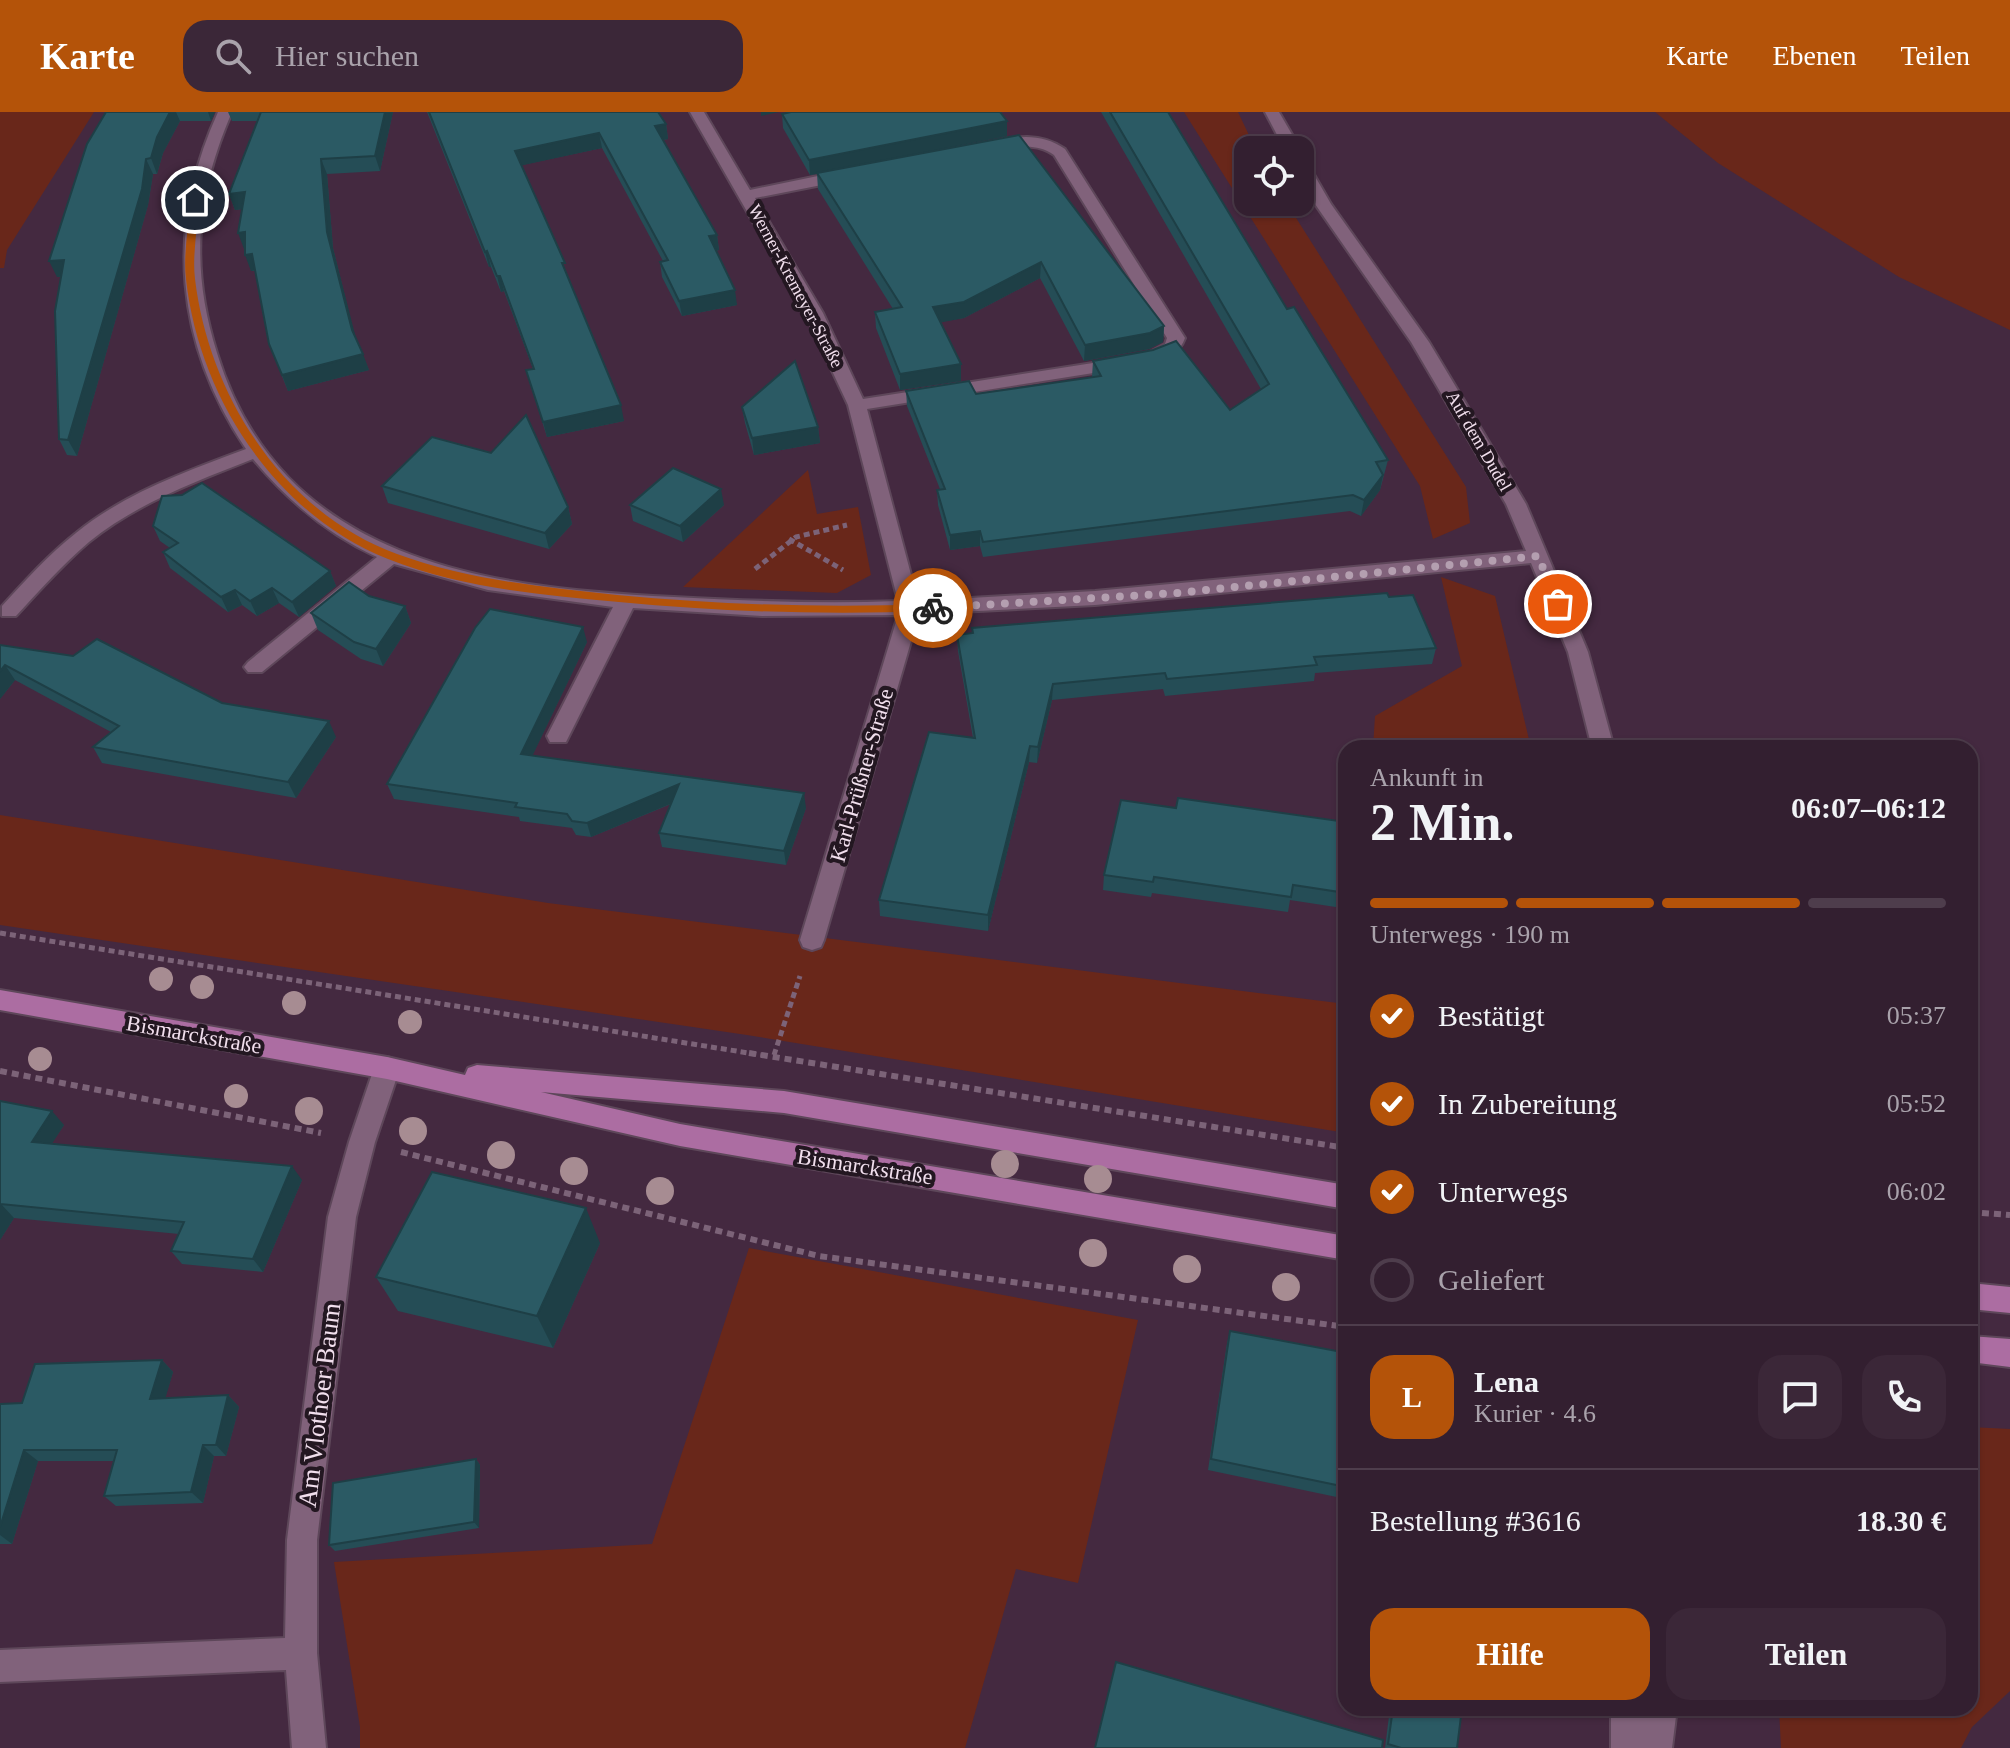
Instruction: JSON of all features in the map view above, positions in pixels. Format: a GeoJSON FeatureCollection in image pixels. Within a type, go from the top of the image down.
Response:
{"type":"FeatureCollection","features":[{"type":"Feature","properties":{"kind":"main road","name":"Bismarckstraße"},"geometry":{"type":"LineString","coordinates":[[0,1000],[387,1068],[680,1135],[1338,1247]]}},
{"type":"Feature","properties":{"kind":"main road","name":"Bismarckstraße"},"geometry":{"type":"LineString","coordinates":[[387,1068],[784,1102],[1338,1196]]}},
{"type":"Feature","properties":{"kind":"main road"},"geometry":{"type":"LineString","coordinates":[[1978,1297],[2010,1300]]}},
{"type":"Feature","properties":{"kind":"main road"},"geometry":{"type":"LineString","coordinates":[[1978,1350],[2010,1353]]}},
{"type":"Feature","properties":{"kind":"street"},"geometry":{"type":"LineString","coordinates":[[225,112],[215,132],[195,200],[190,276],[199,328],[217,379],[257,451],[305,505],[338,528],[391,556],[466,578],[626,601],[834,611],[1177,593],[1538,556]]}},
{"type":"Feature","properties":{"kind":"street","name":"Werner-Kremeyer-Straße"},"geometry":{"type":"LineString","coordinates":[[697,112],[814,313],[857,405],[889,518],[910,609]]}},
{"type":"Feature","properties":{"kind":"street"},"geometry":{"type":"LineString","coordinates":[[1272,112],[1285,136]]}},
{"type":"Feature","properties":{"kind":"street"},"geometry":{"type":"LineString","coordinates":[[857,405],[1125,363],[1156,356],[1173,347],[1176,338],[1060,152],[1050,144],[1035,140],[971,150]]}},
{"type":"Feature","properties":{"kind":"street"},"geometry":{"type":"LineString","coordinates":[[747,195],[866,171]]}},
{"type":"Feature","properties":{"kind":"street","name":"Auf dem Dudel"},"geometry":{"type":"LineString","coordinates":[[1314,188],[1420,342],[1510,492],[1578,652],[1601,740]]}},
{"type":"Feature","properties":{"kind":"street"},"geometry":{"type":"LineString","coordinates":[[9,611],[53,563],[87,534],[139,501],[257,451]]}},
{"type":"Feature","properties":{"kind":"street"},"geometry":{"type":"LineString","coordinates":[[255,667],[391,556]]}},
{"type":"Feature","properties":{"kind":"street"},"geometry":{"type":"LineString","coordinates":[[558,736],[626,601]]}},
{"type":"Feature","properties":{"kind":"street","name":"Karl-Prüßner-Straße"},"geometry":{"type":"LineString","coordinates":[[812,940],[910,609]]}},
{"type":"Feature","properties":{"kind":"street","name":"Am Vlothoer Baum"},"geometry":{"type":"LineString","coordinates":[[309,1748],[301,1653],[302,1540],[342,1217],[362,1142],[387,1068]]}},
{"type":"Feature","properties":{"kind":"street"},"geometry":{"type":"LineString","coordinates":[[0,1666],[301,1653]]}},
{"type":"Feature","properties":{"kind":"street"},"geometry":{"type":"LineString","coordinates":[[1627,1716],[1628,1748]]}},
{"type":"Feature","properties":{"kind":"street"},"geometry":{"type":"LineString","coordinates":[[1655,1748],[1660,1716]]}},
{"type":"Feature","properties":{"kind":"path"},"geometry":{"type":"LineString","coordinates":[[713,607],[789,539],[805,531],[889,518]]}},
{"type":"Feature","properties":{"kind":"path"},"geometry":{"type":"LineString","coordinates":[[0,933],[1338,1147]]}},
{"type":"Feature","properties":{"kind":"path"},"geometry":{"type":"LineString","coordinates":[[774,1055],[812,940]]}},
{"type":"Feature","properties":{"kind":"path"},"geometry":{"type":"LineString","coordinates":[[0,1071],[362,1142],[819,1256],[1338,1326]]}},
{"type":"Feature","properties":{"kind":"path"},"geometry":{"type":"LineString","coordinates":[[1978,1213],[2010,1215]]}},
{"type":"Feature","properties":{"kind":"shaded area"},"geometry":{"type":"Polygon","coordinates":[[[0,112],[94,112],[7,250],[4,268],[0,268],[0,112]]]}},
{"type":"Feature","properties":{"kind":"shaded area"},"geometry":{"type":"Polygon","coordinates":[[[1184,112],[1238,112],[1249,136],[1234,136],[1234,191],[1184,112]]]}},
{"type":"Feature","properties":{"kind":"shaded area"},"geometry":{"type":"Polygon","coordinates":[[[1655,112],[2010,112],[2010,330],[1899,277],[1718,163],[1655,112]]]}},
{"type":"Feature","properties":{"kind":"shaded area"},"geometry":{"type":"Polygon","coordinates":[[[1250,216],[1295,216],[1466,487],[1470,523],[1433,539],[1420,486],[1250,216]]]}},
{"type":"Feature","properties":{"kind":"shaded area"},"geometry":{"type":"Polygon","coordinates":[[[808,470],[817,514],[858,507],[871,575],[837,593],[683,587],[808,470]]]}},
{"type":"Feature","properties":{"kind":"shaded area"},"geometry":{"type":"Polygon","coordinates":[[[1441,577],[1495,596],[1529,740],[1374,740],[1375,716],[1462,666],[1441,577]]]}},
{"type":"Feature","properties":{"kind":"shaded area"},"geometry":{"type":"Polygon","coordinates":[[[0,815],[548,903],[1338,1003],[1338,1132],[747,1035],[0,925],[0,815]]]}},
{"type":"Feature","properties":{"kind":"shaded area"},"geometry":{"type":"Polygon","coordinates":[[[749,1248],[1138,1320],[1078,1583],[1016,1569],[965,1748],[360,1748],[360,1727],[334,1562],[652,1544],[749,1248]]]}},
{"type":"Feature","properties":{"kind":"shaded area"},"geometry":{"type":"Polygon","coordinates":[[[1978,1427],[2010,1429],[2010,1691],[1972,1727],[1961,1748],[1781,1748],[1779,1716],[1978,1716],[1978,1427]]]}},
{"type":"Feature","properties":{"kind":"building"},"geometry":{"type":"Polygon","coordinates":[[[106,112],[170,112],[157,137],[151,158],[146,159],[142,189],[68,440],[59,439],[55,311],[64,260],[49,261],[87,144],[106,112]]]}},
{"type":"Feature","properties":{"kind":"building"},"geometry":{"type":"Polygon","coordinates":[[[261,112],[385,112],[375,156],[321,159],[327,232],[352,330],[363,354],[282,375],[269,344],[252,254],[245,255],[245,232],[238,233],[245,192],[229,194],[261,112]]]}},
{"type":"Feature","properties":{"kind":"building"},"geometry":{"type":"Polygon","coordinates":[[[429,112],[658,112],[666,124],[655,126],[717,235],[709,236],[735,290],[679,301],[660,262],[668,260],[599,133],[515,151],[565,263],[562,263],[621,405],[543,422],[526,370],[534,369],[500,276],[497,276],[485,252],[429,112]]]}},
{"type":"Feature","properties":{"kind":"building"},"geometry":{"type":"Polygon","coordinates":[[[1000,112],[1007,121],[809,160],[782,114],[1000,112]]]}},
{"type":"Feature","properties":{"kind":"building"},"geometry":{"type":"Polygon","coordinates":[[[1110,112],[1168,112],[1287,309],[1294,307],[1388,460],[1376,462],[1383,475],[1364,500],[1353,495],[983,542],[980,531],[950,535],[937,490],[945,489],[906,391],[969,381],[976,394],[1101,376],[1093,361],[1153,350],[1176,341],[1230,410],[1269,384],[1110,112]]]}},
{"type":"Feature","properties":{"kind":"building"},"geometry":{"type":"Polygon","coordinates":[[[1019,135],[1164,326],[1150,333],[1085,345],[1041,262],[964,302],[933,307],[961,364],[900,374],[875,312],[902,307],[817,173],[1019,135]]]}},
{"type":"Feature","properties":{"kind":"building"},"geometry":{"type":"Polygon","coordinates":[[[795,361],[818,427],[752,438],[742,407],[795,361]]]}},
{"type":"Feature","properties":{"kind":"building"},"geometry":{"type":"Polygon","coordinates":[[[526,415],[568,507],[545,533],[382,486],[432,437],[491,453],[526,415]]]}},
{"type":"Feature","properties":{"kind":"building"},"geometry":{"type":"Polygon","coordinates":[[[673,468],[721,489],[680,526],[630,505],[673,468]]]}},
{"type":"Feature","properties":{"kind":"building"},"geometry":{"type":"Polygon","coordinates":[[[202,483],[330,571],[292,602],[272,588],[250,601],[235,590],[221,597],[163,552],[178,543],[153,526],[162,496],[182,495],[202,483]]]}},
{"type":"Feature","properties":{"kind":"building"},"geometry":{"type":"Polygon","coordinates":[[[349,582],[369,596],[405,606],[376,649],[354,642],[311,613],[349,582]]]}},
{"type":"Feature","properties":{"kind":"building"},"geometry":{"type":"Polygon","coordinates":[[[1387,593],[1389,597],[1413,595],[1436,648],[1314,657],[1317,665],[1167,679],[1165,673],[1053,684],[1038,747],[1030,746],[988,915],[879,900],[929,732],[975,738],[957,635],[973,633],[972,628],[1387,593]]]}},
{"type":"Feature","properties":{"kind":"building"},"geometry":{"type":"Polygon","coordinates":[[[490,609],[583,627],[521,754],[804,793],[784,851],[659,833],[679,784],[587,823],[572,821],[567,814],[515,807],[517,803],[387,784],[475,628],[490,609]]]}},
{"type":"Feature","properties":{"kind":"building"},"geometry":{"type":"Polygon","coordinates":[[[97,639],[222,703],[329,721],[288,782],[93,747],[119,726],[5,665],[0,671],[0,645],[73,656],[97,639]]]}},
{"type":"Feature","properties":{"kind":"building"},"geometry":{"type":"Polygon","coordinates":[[[1178,798],[1338,821],[1338,892],[1293,885],[1291,897],[1154,877],[1153,882],[1104,875],[1121,800],[1176,808],[1178,798]]]}},
{"type":"Feature","properties":{"kind":"building"},"geometry":{"type":"Polygon","coordinates":[[[0,1101],[52,1111],[32,1142],[292,1166],[253,1259],[171,1251],[184,1222],[0,1206],[0,1101]]]}},
{"type":"Feature","properties":{"kind":"building"},"geometry":{"type":"Polygon","coordinates":[[[432,1172],[586,1208],[537,1316],[376,1277],[432,1172]]]}},
{"type":"Feature","properties":{"kind":"building"},"geometry":{"type":"Polygon","coordinates":[[[1230,1331],[1338,1351],[1338,1485],[1211,1459],[1230,1331]]]}},
{"type":"Feature","properties":{"kind":"building"},"geometry":{"type":"Polygon","coordinates":[[[162,1360],[150,1399],[228,1395],[216,1445],[203,1445],[191,1492],[104,1496],[117,1450],[24,1450],[0,1527],[0,1404],[22,1403],[35,1364],[162,1360]]]}},
{"type":"Feature","properties":{"kind":"building"},"geometry":{"type":"Polygon","coordinates":[[[476,1459],[474,1522],[329,1545],[333,1483],[476,1459]]]}},
{"type":"Feature","properties":{"kind":"building"},"geometry":{"type":"Polygon","coordinates":[[[1116,1662],[1383,1740],[1382,1748],[1095,1748],[1116,1662]]]}},
{"type":"Feature","properties":{"kind":"building"},"geometry":{"type":"Polygon","coordinates":[[[1392,1716],[1461,1716],[1457,1748],[1401,1748],[1388,1744],[1392,1716]]]}},
{"type":"Feature","properties":{"kind":"way so far"},"geometry":{"type":"LineString","coordinates":[[933,608],[1177,593],[1538,556],[1558,604]]}},
{"type":"Feature","properties":{"kind":"route"},"geometry":{"type":"LineString","coordinates":[[195,200],[190,276],[199,328],[217,379],[257,451],[305,505],[338,528],[391,556],[466,578],[542,591],[713,607],[834,611],[933,608]]}}]}
